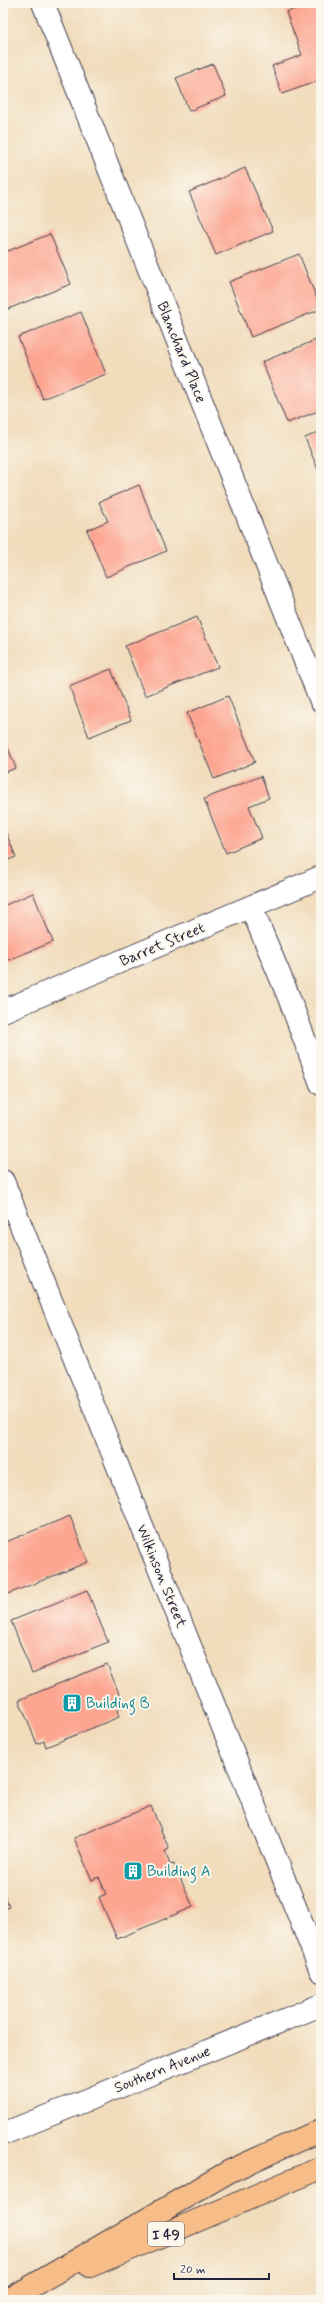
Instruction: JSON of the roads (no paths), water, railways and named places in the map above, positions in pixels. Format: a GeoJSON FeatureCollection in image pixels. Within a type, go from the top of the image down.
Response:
{"type":"FeatureCollection","features":[{"type":"Feature","properties":{"kind":"highway"},"geometry":{"type":"LineString","coordinates":[[9,2300],[230,2171],[321,2130]]}},
{"type":"Feature","properties":{"kind":"highway","name":"I 49"},"geometry":{"type":"LineString","coordinates":[[9,2300],[321,2168]]}},
{"type":"Feature","properties":{"kind":"street","name":"Blanchard Place"},"geometry":{"type":"LineString","coordinates":[[43,3],[321,702]]}},
{"type":"Feature","properties":{"kind":"street","name":"Barret Street"},"geometry":{"type":"LineString","coordinates":[[3,1011],[321,877]]}},
{"type":"Feature","properties":{"kind":"street"},"geometry":{"type":"LineString","coordinates":[[251,907],[288,994],[321,1084]]}},
{"type":"Feature","properties":{"kind":"street","name":"Wilkinson Street"},"geometry":{"type":"LineString","coordinates":[[3,1181],[321,1971]]}},
{"type":"Feature","properties":{"kind":"street","name":"Southern Avenue"},"geometry":{"type":"LineString","coordinates":[[3,2134],[321,2005]]}},
{"type":"Feature","properties":{"kind":"place","name":"Building B"},"geometry":{"type":"Point","coordinates":[72,1703]}},
{"type":"Feature","properties":{"kind":"place","name":"Building A"},"geometry":{"type":"Point","coordinates":[133,1871]}}]}
